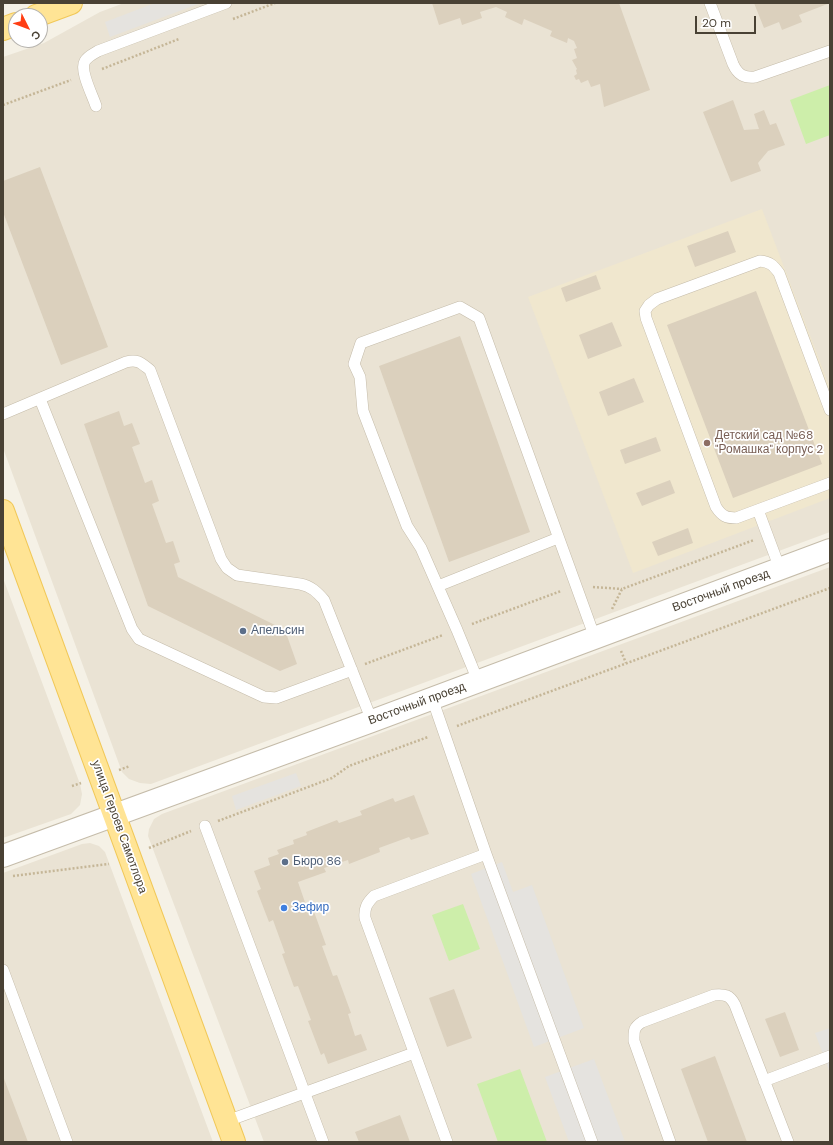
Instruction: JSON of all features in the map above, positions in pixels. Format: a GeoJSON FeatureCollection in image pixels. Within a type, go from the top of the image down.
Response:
{"type":"FeatureCollection","features":[{"type":"Feature","properties":{"kind":"main road"},"geometry":{"type":"LineString","coordinates":[[48,12],[71,3]]}},
{"type":"Feature","properties":{"kind":"main road","name":"улица Героев Самотлора"},"geometry":{"type":"LineString","coordinates":[[3,511],[234,1142]]}},
{"type":"Feature","properties":{"kind":"street","name":"Восточный проезд"},"geometry":{"type":"LineString","coordinates":[[3,855],[372,721],[830,550]]}},
{"type":"Feature","properties":{"kind":"lane"},"geometry":{"type":"LineString","coordinates":[[96,106],[83,69],[84,62],[89,56],[98,51],[226,3]]}},
{"type":"Feature","properties":{"kind":"lane"},"geometry":{"type":"LineString","coordinates":[[710,3],[733,64],[737,72],[746,78],[755,77],[830,51]]}},
{"type":"Feature","properties":{"kind":"lane"},"geometry":{"type":"LineString","coordinates":[[830,410],[779,274],[774,265],[768,262],[760,261],[657,299],[649,305],[645,311],[646,318],[716,507],[721,514],[728,518],[736,518],[830,483]]}},
{"type":"Feature","properties":{"kind":"lane"},"geometry":{"type":"LineString","coordinates":[[478,681],[421,548],[407,526],[363,411],[360,377],[354,364],[362,343],[460,307],[479,318],[575,585],[604,634]]}},
{"type":"Feature","properties":{"kind":"lane"},"geometry":{"type":"LineString","coordinates":[[3,414],[126,362],[134,360],[150,370],[221,559],[227,568],[236,575],[300,584],[308,586],[316,591],[324,600],[372,721]]}},
{"type":"Feature","properties":{"kind":"lane"},"geometry":{"type":"LineString","coordinates":[[40,399],[132,629],[139,639],[264,697],[276,698],[352,670]]}},
{"type":"Feature","properties":{"kind":"lane"},"geometry":{"type":"LineString","coordinates":[[758,510],[780,569]]}},
{"type":"Feature","properties":{"kind":"lane"},"geometry":{"type":"LineString","coordinates":[[438,586],[558,538]]}},
{"type":"Feature","properties":{"kind":"lane"},"geometry":{"type":"LineString","coordinates":[[432,698],[486,854],[592,1142]]}},
{"type":"Feature","properties":{"kind":"lane"},"geometry":{"type":"LineString","coordinates":[[205,826],[322,1142]]}},
{"type":"Feature","properties":{"kind":"lane"},"geometry":{"type":"LineString","coordinates":[[447,1142],[365,918],[364,909],[374,896],[486,854]]}},
{"type":"Feature","properties":{"kind":"lane"},"geometry":{"type":"LineString","coordinates":[[3,970],[67,1142]]}},
{"type":"Feature","properties":{"kind":"lane"},"geometry":{"type":"LineString","coordinates":[[670,1142],[634,1041],[634,1030],[636,1025],[642,1022],[714,995],[723,994],[731,997],[735,1005],[788,1142]]}},
{"type":"Feature","properties":{"kind":"lane"},"geometry":{"type":"LineString","coordinates":[[227,1121],[414,1053]]}},
{"type":"Feature","properties":{"kind":"lane"},"geometry":{"type":"LineString","coordinates":[[764,1081],[830,1056]]}},
{"type":"Feature","properties":{"kind":"path"},"geometry":{"type":"LineString","coordinates":[[352,670],[575,585],[622,589],[767,535]]}},
{"type":"Feature","properties":{"kind":"path"},"geometry":{"type":"LineString","coordinates":[[7,877],[108,864],[332,778],[349,766],[830,588]]}},
{"type":"Feature","properties":{"kind":"path"},"geometry":{"type":"LineString","coordinates":[[622,589],[608,615],[604,634],[626,663]]}},
{"type":"Feature","properties":{"kind":"shaded area"},"geometry":{"type":"Polygon","coordinates":[[[124,3],[830,3],[830,532],[151,784],[140,783],[129,779],[122,772],[3,448],[3,57],[29,48],[48,48],[48,41],[100,12],[124,3]]]}},
{"type":"Feature","properties":{"kind":"shaded area"},"geometry":{"type":"Polygon","coordinates":[[[155,3],[201,3],[110,37],[105,22],[155,3]]]}},
{"type":"Feature","properties":{"kind":"shaded area","name":"Детский сад №68 \"Ромашка\" корпус 2"},"geometry":{"type":"Polygon","coordinates":[[[762,209],[830,388],[830,498],[633,573],[528,297],[762,209]]]}},
{"type":"Feature","properties":{"kind":"shaded area"},"geometry":{"type":"Polygon","coordinates":[[[830,567],[830,1142],[264,1142],[148,836],[149,829],[154,819],[162,814],[830,567]]]}},
{"type":"Feature","properties":{"kind":"shaded area"},"geometry":{"type":"Polygon","coordinates":[[[3,578],[80,784],[82,794],[80,805],[71,814],[3,838],[3,578]]]}},
{"type":"Feature","properties":{"kind":"shaded area"},"geometry":{"type":"Polygon","coordinates":[[[296,773],[301,786],[236,810],[232,796],[296,773]]]}},
{"type":"Feature","properties":{"kind":"shaded area"},"geometry":{"type":"Polygon","coordinates":[[[90,843],[99,846],[105,852],[213,1142],[3,1142],[3,873],[82,844],[90,843]]]}},
{"type":"Feature","properties":{"kind":"shaded area"},"geometry":{"type":"Polygon","coordinates":[[[502,862],[513,892],[532,885],[584,1028],[534,1047],[471,874],[502,862]]]}},
{"type":"Feature","properties":{"kind":"shaded area"},"geometry":{"type":"Polygon","coordinates":[[[830,1028],[830,1073],[815,1033],[830,1028]]]}},
{"type":"Feature","properties":{"kind":"shaded area"},"geometry":{"type":"Polygon","coordinates":[[[594,1059],[625,1142],[569,1142],[545,1077],[594,1059]]]}},
{"type":"Feature","properties":{"kind":"green space"},"geometry":{"type":"Polygon","coordinates":[[[830,85],[830,135],[806,144],[790,100],[830,85]]]}},
{"type":"Feature","properties":{"kind":"green space"},"geometry":{"type":"Polygon","coordinates":[[[463,904],[480,949],[449,961],[432,915],[463,904]]]}},
{"type":"Feature","properties":{"kind":"green space"},"geometry":{"type":"Polygon","coordinates":[[[520,1069],[547,1142],[498,1142],[477,1084],[520,1069]]]}},
{"type":"Feature","properties":{"kind":"building"},"geometry":{"type":"Polygon","coordinates":[[[432,3],[619,3],[650,90],[604,107],[600,84],[591,87],[588,80],[581,83],[579,79],[576,80],[574,76],[577,74],[577,69],[572,60],[577,58],[574,49],[577,48],[574,41],[568,38],[567,43],[550,36],[552,31],[524,19],[522,25],[505,17],[507,12],[496,7],[480,12],[482,18],[462,25],[460,18],[439,25],[432,3]]]}},
{"type":"Feature","properties":{"kind":"building"},"geometry":{"type":"Polygon","coordinates":[[[754,3],[830,3],[799,15],[802,22],[782,30],[779,22],[764,28],[754,3]]]}},
{"type":"Feature","properties":{"kind":"building"},"geometry":{"type":"Polygon","coordinates":[[[733,100],[744,130],[759,129],[754,114],[764,110],[770,125],[776,123],[785,145],[768,151],[758,163],[761,171],[731,182],[703,112],[733,100]]]}},
{"type":"Feature","properties":{"kind":"building"},"geometry":{"type":"Polygon","coordinates":[[[40,167],[108,347],[61,365],[3,212],[3,181],[40,167]]]}},
{"type":"Feature","properties":{"kind":"building"},"geometry":{"type":"Polygon","coordinates":[[[728,231],[736,252],[695,267],[687,246],[728,231]]]}},
{"type":"Feature","properties":{"kind":"building"},"geometry":{"type":"Polygon","coordinates":[[[596,275],[601,289],[566,302],[561,288],[596,275]]]}},
{"type":"Feature","properties":{"kind":"building"},"geometry":{"type":"Polygon","coordinates":[[[756,291],[822,464],[733,498],[667,325],[756,291]]]}},
{"type":"Feature","properties":{"kind":"building"},"geometry":{"type":"Polygon","coordinates":[[[612,322],[622,346],[588,359],[579,335],[612,322]]]}},
{"type":"Feature","properties":{"kind":"building"},"geometry":{"type":"Polygon","coordinates":[[[460,336],[530,532],[449,562],[379,366],[460,336]]]}},
{"type":"Feature","properties":{"kind":"building"},"geometry":{"type":"Polygon","coordinates":[[[634,378],[644,402],[608,416],[599,392],[634,378]]]}},
{"type":"Feature","properties":{"kind":"building"},"geometry":{"type":"Polygon","coordinates":[[[119,411],[124,426],[132,423],[140,444],[132,447],[145,483],[152,480],[159,501],[152,504],[166,543],[173,541],[180,562],[174,564],[178,577],[285,630],[297,664],[280,671],[148,606],[84,424],[119,411]]]}},
{"type":"Feature","properties":{"kind":"building"},"geometry":{"type":"Polygon","coordinates":[[[656,437],[661,451],[625,464],[620,450],[656,437]]]}},
{"type":"Feature","properties":{"kind":"building"},"geometry":{"type":"Polygon","coordinates":[[[670,480],[675,493],[642,506],[636,493],[670,480]]]}},
{"type":"Feature","properties":{"kind":"building"},"geometry":{"type":"Polygon","coordinates":[[[688,528],[693,543],[658,556],[652,542],[688,528]]]}},
{"type":"Feature","properties":{"kind":"building"},"geometry":{"type":"Polygon","coordinates":[[[414,795],[429,834],[411,840],[409,837],[379,848],[380,852],[349,864],[348,860],[324,868],[326,872],[298,882],[308,911],[313,909],[326,945],[322,946],[333,976],[337,975],[351,1013],[348,1014],[355,1036],[361,1034],[367,1050],[328,1064],[324,1053],[321,1055],[308,1021],[311,1020],[298,986],[294,987],[282,954],[285,953],[273,920],[269,922],[257,891],[261,889],[254,871],[270,865],[268,858],[279,854],[277,850],[294,844],[293,840],[307,835],[306,832],[337,820],[339,823],[362,815],[360,811],[393,798],[395,802],[414,795]]]}},
{"type":"Feature","properties":{"kind":"building"},"geometry":{"type":"Polygon","coordinates":[[[454,989],[472,1038],[447,1047],[429,998],[454,989]]]}},
{"type":"Feature","properties":{"kind":"building"},"geometry":{"type":"Polygon","coordinates":[[[785,1012],[799,1050],[780,1057],[765,1019],[785,1012]]]}},
{"type":"Feature","properties":{"kind":"building"},"geometry":{"type":"Polygon","coordinates":[[[715,1056],[747,1142],[708,1142],[681,1069],[715,1056]]]}},
{"type":"Feature","properties":{"kind":"building"},"geometry":{"type":"Polygon","coordinates":[[[3,1076],[28,1142],[3,1142],[3,1076]]]}},
{"type":"Feature","properties":{"kind":"building"},"geometry":{"type":"Polygon","coordinates":[[[400,1115],[410,1142],[359,1142],[355,1132],[400,1115]]]}},
{"type":"Feature","properties":{"kind":"place","name":"Детский сад №68 \"Ромашка\" корпус 2"},"geometry":{"type":"Point","coordinates":[707,443]}},
{"type":"Feature","properties":{"kind":"place","name":"Апельсин"},"geometry":{"type":"Point","coordinates":[243,631]}},
{"type":"Feature","properties":{"kind":"place","name":"Бюро 86"},"geometry":{"type":"Point","coordinates":[285,862]}},
{"type":"Feature","properties":{"kind":"place","name":"Зефир"},"geometry":{"type":"Point","coordinates":[284,908]}}]}
